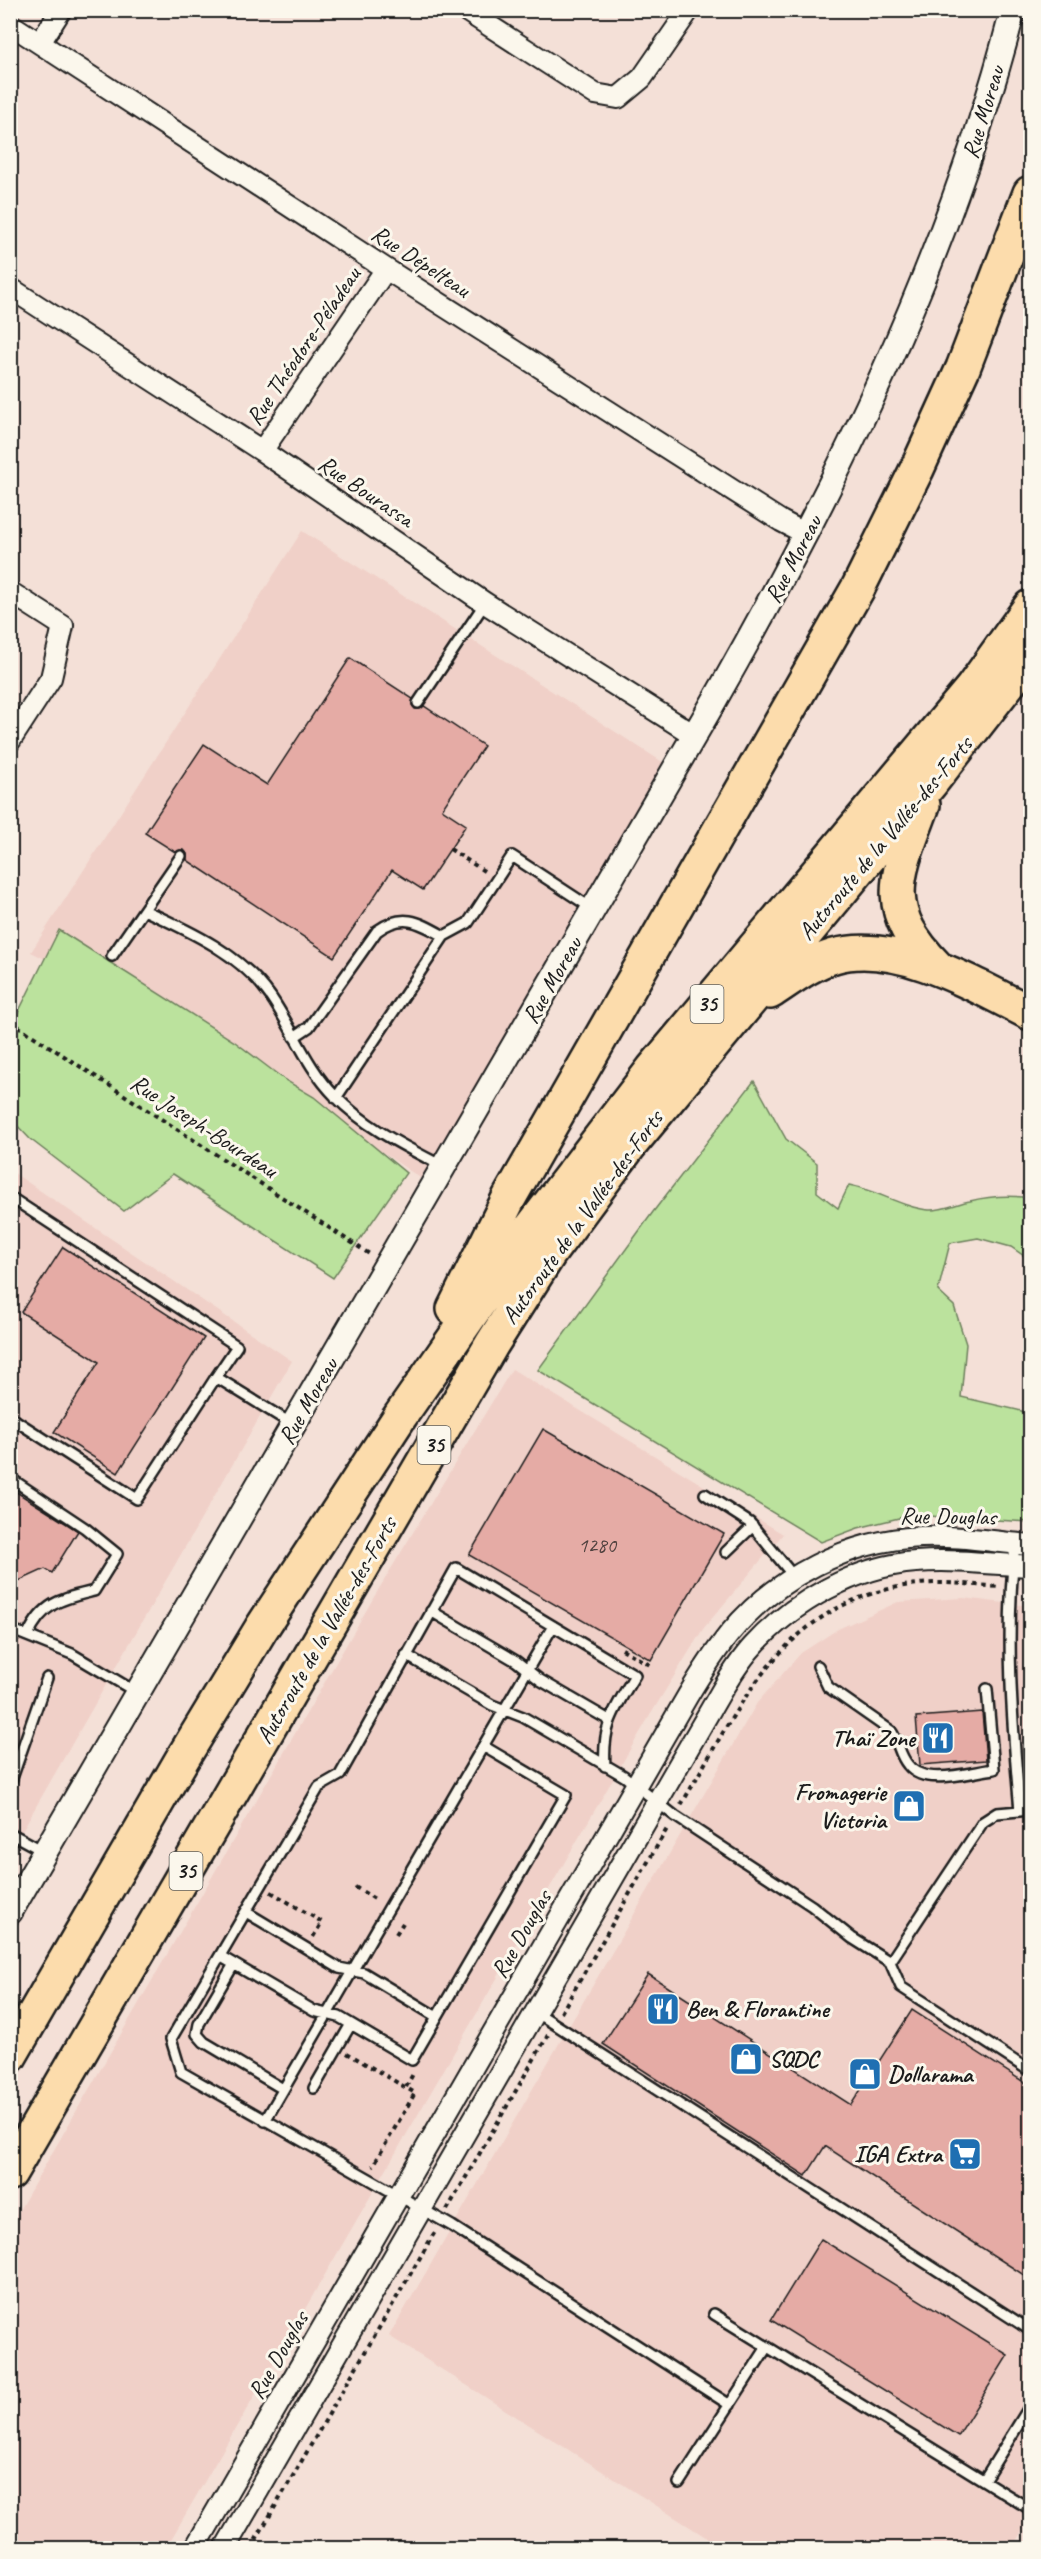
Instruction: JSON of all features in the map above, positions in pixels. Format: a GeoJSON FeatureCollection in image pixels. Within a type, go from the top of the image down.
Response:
{"type":"FeatureCollection","features":[{"type":"Feature","properties":{"kind":"highway"},"geometry":{"type":"LineString","coordinates":[[401,1415],[509,1198],[863,577],[917,469],[963,368],[1030,193]]}},
{"type":"Feature","properties":{"kind":"highway","name":"Autoroute de la Vallée-des-Forts"},"geometry":{"type":"LineString","coordinates":[[10,2056],[218,1699],[401,1415],[528,1232],[600,1136],[672,1046],[972,688],[1030,607]]}},
{"type":"Feature","properties":{"kind":"highway","name":"Autoroute de la Vallée-des-Forts"},"geometry":{"type":"LineString","coordinates":[[10,2174],[505,1322],[549,1254],[606,1177],[930,784],[1030,656]]}},
{"type":"Feature","properties":{"kind":"highway"},"geometry":{"type":"LineString","coordinates":[[930,784],[901,865],[898,899],[909,935],[937,967]]}},
{"type":"Feature","properties":{"kind":"highway"},"geometry":{"type":"LineString","coordinates":[[741,1011],[801,972],[836,955],[875,953],[937,967],[1030,1013]]}},
{"type":"Feature","properties":{"kind":"street"},"geometry":{"type":"LineString","coordinates":[[40,43],[61,10]]}},
{"type":"Feature","properties":{"kind":"street"},"geometry":{"type":"LineString","coordinates":[[465,10],[595,94],[618,98],[642,78],[689,10]]}},
{"type":"Feature","properties":{"kind":"street","name":"Rue Moreau"},"geometry":{"type":"LineString","coordinates":[[10,1912],[694,735],[807,534],[874,397],[922,286],[977,135],[1013,10]]}},
{"type":"Feature","properties":{"kind":"street","name":"Rue Dépelteau"},"geometry":{"type":"LineString","coordinates":[[10,24],[386,269],[781,521],[807,534]]}},
{"type":"Feature","properties":{"kind":"street","name":"Rue Théodore-Péladeau"},"geometry":{"type":"LineString","coordinates":[[262,452],[386,269]]}},
{"type":"Feature","properties":{"kind":"street","name":"Rue Bourassa"},"geometry":{"type":"LineString","coordinates":[[10,288],[262,452],[485,603],[694,735]]}},
{"type":"Feature","properties":{"kind":"street"},"geometry":{"type":"LineString","coordinates":[[10,592],[63,626],[51,678],[10,741]]}},
{"type":"Feature","properties":{"kind":"street","name":"Rue Douglas"},"geometry":{"type":"LineString","coordinates":[[195,2548],[635,1786],[701,1674],[731,1632],[769,1595],[795,1578],[849,1550],[882,1541],[938,1537],[1023,1544]]}},
{"type":"Feature","properties":{"kind":"street","name":"Rue Douglas"},"geometry":{"type":"LineString","coordinates":[[225,2548],[722,1690],[743,1658],[764,1635],[807,1601],[860,1576],[913,1562],[949,1560],[1021,1565]]}},
{"type":"Feature","properties":{"kind":"lane"},"geometry":{"type":"LineString","coordinates":[[418,703],[485,603]]}},
{"type":"Feature","properties":{"kind":"lane"},"geometry":{"type":"LineString","coordinates":[[112,956],[181,856]]}},
{"type":"Feature","properties":{"kind":"lane"},"geometry":{"type":"LineString","coordinates":[[336,1098],[444,936],[468,923],[512,856],[593,909]]}},
{"type":"Feature","properties":{"kind":"lane"},"geometry":{"type":"LineString","coordinates":[[144,909],[210,943],[244,968],[270,996],[324,1085],[336,1098],[369,1125],[444,1167]]}},
{"type":"Feature","properties":{"kind":"lane"},"geometry":{"type":"LineString","coordinates":[[294,1037],[309,1027],[377,931],[386,924],[397,921],[418,921],[444,936]]}},
{"type":"Feature","properties":{"kind":"lane"},"geometry":{"type":"LineString","coordinates":[[10,1197],[237,1346],[136,1499],[10,1417]]}},
{"type":"Feature","properties":{"kind":"lane"},"geometry":{"type":"LineString","coordinates":[[216,1377],[294,1425]]}},
{"type":"Feature","properties":{"kind":"lane"},"geometry":{"type":"LineString","coordinates":[[10,1478],[85,1528],[117,1554],[94,1591],[54,1603],[37,1619],[28,1635]]}},
{"type":"Feature","properties":{"kind":"lane"},"geometry":{"type":"LineString","coordinates":[[705,1494],[753,1526],[795,1578]]}},
{"type":"Feature","properties":{"kind":"lane"},"geometry":{"type":"LineString","coordinates":[[726,1552],[753,1526]]}},
{"type":"Feature","properties":{"kind":"lane"},"geometry":{"type":"LineString","coordinates":[[1020,1811],[1009,1681],[1023,1544]]}},
{"type":"Feature","properties":{"kind":"lane"},"geometry":{"type":"LineString","coordinates":[[605,1766],[605,1737],[609,1720],[635,1675],[456,1568],[340,1774],[319,1787],[171,2039],[181,2072],[422,2210],[730,2405]]}},
{"type":"Feature","properties":{"kind":"lane"},"geometry":{"type":"LineString","coordinates":[[431,1611],[516,1661],[540,1680],[609,1720]]}},
{"type":"Feature","properties":{"kind":"lane"},"geometry":{"type":"LineString","coordinates":[[265,2121],[553,1626]]}},
{"type":"Feature","properties":{"kind":"lane"},"geometry":{"type":"LineString","coordinates":[[10,1629],[72,1654],[138,1694]]}},
{"type":"Feature","properties":{"kind":"lane"},"geometry":{"type":"LineString","coordinates":[[406,1656],[492,1705],[524,1717],[605,1766],[812,1906],[852,1938],[890,1962],[902,1987],[1030,2071]]}},
{"type":"Feature","properties":{"kind":"lane"},"geometry":{"type":"LineString","coordinates":[[818,1666],[828,1687],[891,1731],[909,1767],[917,1774],[930,1778],[994,1769],[987,1689]]}},
{"type":"Feature","properties":{"kind":"lane"},"geometry":{"type":"LineString","coordinates":[[10,1784],[47,1678]]}},
{"type":"Feature","properties":{"kind":"lane"},"geometry":{"type":"LineString","coordinates":[[220,1956],[314,2011],[327,2013],[351,2024],[412,2060],[566,1795],[483,1746]]}},
{"type":"Feature","properties":{"kind":"lane"},"geometry":{"type":"LineString","coordinates":[[890,1962],[983,1822],[997,1814],[1030,1810]]}},
{"type":"Feature","properties":{"kind":"lane"},"geometry":{"type":"LineString","coordinates":[[10,1833],[46,1852]]}},
{"type":"Feature","properties":{"kind":"lane"},"geometry":{"type":"LineString","coordinates":[[246,1912],[339,1968],[364,1973],[437,2017]]}},
{"type":"Feature","properties":{"kind":"lane"},"geometry":{"type":"LineString","coordinates":[[234,1964],[199,2024],[198,2034],[204,2042],[283,2089]]}},
{"type":"Feature","properties":{"kind":"lane"},"geometry":{"type":"LineString","coordinates":[[536,2012],[1030,2330]]}},
{"type":"Feature","properties":{"kind":"lane"},"geometry":{"type":"LineString","coordinates":[[314,2088],[351,2024]]}},
{"type":"Feature","properties":{"kind":"lane"},"geometry":{"type":"LineString","coordinates":[[714,2314],[1028,2507],[1030,2496]]}},
{"type":"Feature","properties":{"kind":"lane"},"geometry":{"type":"LineString","coordinates":[[679,2483],[767,2347]]}},
{"type":"Feature","properties":{"kind":"lane"},"geometry":{"type":"LineString","coordinates":[[984,2480],[1030,2406]]}},
{"type":"Feature","properties":{"kind":"path"},"geometry":{"type":"LineString","coordinates":[[450,849],[474,865]]}},
{"type":"Feature","properties":{"kind":"path","name":"Rue Joseph-Bourdeau"},"geometry":{"type":"LineString","coordinates":[[10,1021],[378,1260]]}},
{"type":"Feature","properties":{"kind":"path"},"geometry":{"type":"LineString","coordinates":[[574,1992],[666,1830]]}},
{"type":"Feature","properties":{"kind":"path"},"geometry":{"type":"LineString","coordinates":[[355,1887],[378,1901]]}},
{"type":"Feature","properties":{"kind":"path"},"geometry":{"type":"LineString","coordinates":[[271,1892],[322,1922],[312,1939],[320,1944]]}},
{"type":"Feature","properties":{"kind":"path"},"geometry":{"type":"LineString","coordinates":[[396,1934],[403,1923]]}},
{"type":"Feature","properties":{"kind":"path"},"geometry":{"type":"LineString","coordinates":[[457,2194],[547,2038]]}},
{"type":"Feature","properties":{"kind":"path"},"geometry":{"type":"LineString","coordinates":[[351,2045],[346,2053],[415,2093],[373,2167]]}},
{"type":"Feature","properties":{"kind":"path"},"geometry":{"type":"LineString","coordinates":[[251,2548],[433,2234]]}},
{"type":"Feature","properties":{"kind":"shaded area"},"geometry":{"type":"Polygon","coordinates":[[[302,531],[664,763],[422,1179],[166,1007],[133,1003],[31,952],[302,531]]]}},
{"type":"Feature","properties":{"kind":"shaded area"},"geometry":{"type":"Polygon","coordinates":[[[11,1171],[292,1361],[11,1850],[11,1171]]]}},
{"type":"Feature","properties":{"kind":"shaded area"},"geometry":{"type":"Polygon","coordinates":[[[512,1369],[783,1534],[703,1629],[649,1717],[166,2548],[11,2548],[11,2224],[374,1597],[512,1369]]]}},
{"type":"Feature","properties":{"kind":"shaded area"},"geometry":{"type":"Polygon","coordinates":[[[963,1598],[1030,1606],[1030,2517],[1012,2548],[723,2548],[389,2336],[757,1703],[801,1653],[838,1629],[898,1602],[963,1598]]]}},
{"type":"Feature","properties":{"kind":"green space"},"geometry":{"type":"Polygon","coordinates":[[[59,930],[235,1042],[285,1080],[314,1097],[406,1173],[333,1278],[173,1174],[124,1211],[30,1139],[11,1119],[11,1027],[59,930]]]}},
{"type":"Feature","properties":{"kind":"green space"},"geometry":{"type":"Polygon","coordinates":[[[754,1081],[786,1139],[817,1163],[817,1192],[838,1208],[849,1185],[919,1209],[929,1210],[992,1197],[1030,1198],[1030,1260],[1011,1247],[978,1238],[950,1243],[938,1291],[954,1306],[966,1344],[961,1397],[1030,1413],[1030,1522],[911,1515],[858,1528],[821,1542],[538,1370],[653,1212],[754,1081]]]}},
{"type":"Feature","properties":{"kind":"building"},"geometry":{"type":"Polygon","coordinates":[[[350,658],[413,699],[412,705],[415,709],[424,706],[484,746],[442,809],[466,825],[423,890],[392,870],[334,957],[187,860],[184,850],[175,852],[145,833],[204,744],[267,785],[350,658]]]}},
{"type":"Feature","properties":{"kind":"building"},"geometry":{"type":"Polygon","coordinates":[[[63,1247],[204,1338],[118,1473],[54,1432],[99,1362],[21,1312],[63,1247]]]}},
{"type":"Feature","properties":{"kind":"building"},"geometry":{"type":"Polygon","coordinates":[[[543,1429],[724,1534],[651,1660],[469,1555],[543,1429]]]}},
{"type":"Feature","properties":{"kind":"building"},"geometry":{"type":"Polygon","coordinates":[[[10,1488],[78,1531],[52,1573],[45,1569],[10,1585],[10,1488]]]}},
{"type":"Feature","properties":{"kind":"building"},"geometry":{"type":"Polygon","coordinates":[[[982,1712],[986,1760],[920,1765],[916,1717],[982,1712]]]}},
{"type":"Feature","properties":{"kind":"building"},"geometry":{"type":"Polygon","coordinates":[[[648,1974],[851,2105],[912,2010],[1030,2086],[1030,2279],[825,2146],[806,2176],[603,2044],[648,1974]]]}},
{"type":"Feature","properties":{"kind":"building"},"geometry":{"type":"Polygon","coordinates":[[[821,2239],[1008,2355],[958,2436],[771,2320],[821,2239]]]}},
{"type":"Feature","properties":{"kind":"place","name":"Thaï Zone"},"geometry":{"type":"Point","coordinates":[938,1738]}},
{"type":"Feature","properties":{"kind":"place","name":"Fromagerie Victoria"},"geometry":{"type":"Point","coordinates":[909,1806]}},
{"type":"Feature","properties":{"kind":"place","name":"Ben & Florantine"},"geometry":{"type":"Point","coordinates":[663,2009]}},
{"type":"Feature","properties":{"kind":"place","name":"SQDC"},"geometry":{"type":"Point","coordinates":[746,2059]}},
{"type":"Feature","properties":{"kind":"place","name":"Dollarama"},"geometry":{"type":"Point","coordinates":[865,2074]}},
{"type":"Feature","properties":{"kind":"place","name":"IGA Extra"},"geometry":{"type":"Point","coordinates":[965,2154]}}]}
